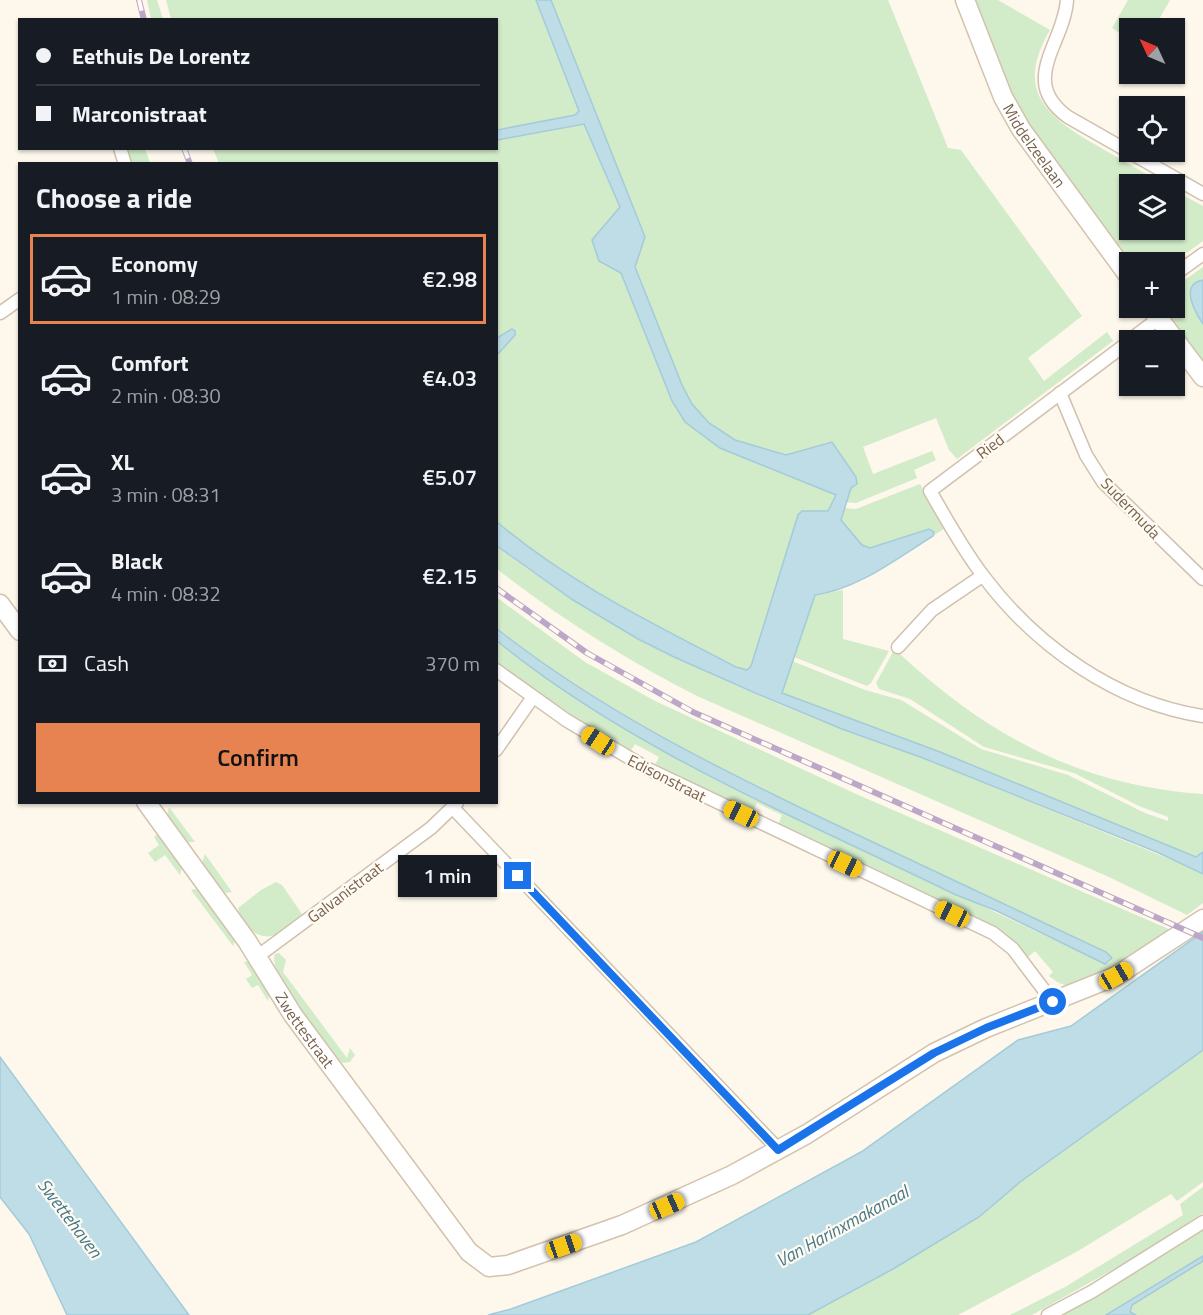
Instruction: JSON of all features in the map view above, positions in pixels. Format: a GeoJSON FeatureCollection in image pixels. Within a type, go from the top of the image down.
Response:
{"type":"FeatureCollection","features":[{"type":"Feature","properties":{"kind":"street","name":"Middelzeelaan"},"geometry":{"type":"LineString","coordinates":[[965,0],[1004,97],[1021,129],[1119,263]]}},
{"type":"Feature","properties":{"kind":"street"},"geometry":{"type":"LineString","coordinates":[[1067,0],[1060,30],[1044,72],[1044,84],[1054,104],[1068,117],[1203,194]]}},
{"type":"Feature","properties":{"kind":"street"},"geometry":{"type":"LineString","coordinates":[[1185,267],[1203,254]]}},
{"type":"Feature","properties":{"kind":"street"},"geometry":{"type":"LineString","coordinates":[[0,313],[18,300]]}},
{"type":"Feature","properties":{"kind":"street","name":"Ried"},"geometry":{"type":"LineString","coordinates":[[1140,330],[1151,318]]}},
{"type":"Feature","properties":{"kind":"street"},"geometry":{"type":"LineString","coordinates":[[1159,318],[1203,377]]}},
{"type":"Feature","properties":{"kind":"street","name":"Ried"},"geometry":{"type":"LineString","coordinates":[[1119,349],[930,492],[982,576],[1028,626],[1082,668],[1151,702],[1203,716]]}},
{"type":"Feature","properties":{"kind":"street","name":"Sudermuda"},"geometry":{"type":"LineString","coordinates":[[1060,393],[1086,455],[1103,482],[1203,579]]}},
{"type":"Feature","properties":{"kind":"street"},"geometry":{"type":"LineString","coordinates":[[898,647],[932,610],[982,576]]}},
{"type":"Feature","properties":{"kind":"street"},"geometry":{"type":"LineString","coordinates":[[0,604],[18,628]]}},
{"type":"Feature","properties":{"kind":"street","name":"Edisonstraat"},"geometry":{"type":"LineString","coordinates":[[498,671],[598,741],[657,774],[993,933],[1013,949],[1053,1002]]}},
{"type":"Feature","properties":{"kind":"street"},"geometry":{"type":"LineString","coordinates":[[498,747],[533,697]]}},
{"type":"Feature","properties":{"kind":"street","name":"Zwettestraat"},"geometry":{"type":"LineString","coordinates":[[147,804],[258,956],[290,1010],[469,1252],[489,1267],[508,1265],[649,1214],[778,1150]]}},
{"type":"Feature","properties":{"kind":"street"},"geometry":{"type":"LineString","coordinates":[[456,805],[778,1150],[934,1053],[986,1028],[1116,976],[1203,919]]}},
{"type":"Feature","properties":{"kind":"street","name":"Galvanistraat"},"geometry":{"type":"LineString","coordinates":[[258,956],[431,828],[456,805]]}},
{"type":"Feature","properties":{"kind":"street"},"geometry":{"type":"LineString","coordinates":[[1048,1315],[1093,1291],[1203,1222]]}},
{"type":"Feature","properties":{"kind":"green space"},"geometry":{"type":"Polygon","coordinates":[[[147,0],[157,0],[163,18],[151,18],[147,0]]]}},
{"type":"Feature","properties":{"kind":"green space"},"geometry":{"type":"Polygon","coordinates":[[[166,0],[888,0],[948,148],[961,150],[1082,316],[1028,358],[1044,381],[1107,332],[1113,341],[957,459],[949,450],[936,418],[863,447],[873,474],[932,451],[936,460],[914,470],[917,478],[856,503],[845,502],[851,488],[832,442],[812,448],[836,495],[828,511],[799,513],[751,666],[747,670],[736,667],[642,618],[582,583],[524,544],[498,523],[498,354],[515,335],[511,329],[498,337],[498,162],[219,162],[213,150],[498,150],[498,18],[171,18],[166,0]]]}},
{"type":"Feature","properties":{"kind":"green space"},"geometry":{"type":"Polygon","coordinates":[[[975,0],[998,0],[1050,30],[1035,69],[1036,85],[1041,99],[1062,123],[1119,158],[1119,162],[1126,162],[1147,174],[1119,174],[1119,240],[1185,240],[1185,196],[1203,206],[1203,241],[1185,254],[1185,252],[1122,252],[1023,115],[1002,71],[975,0]]]}},
{"type":"Feature","properties":{"kind":"green space"},"geometry":{"type":"Polygon","coordinates":[[[1128,0],[1170,0],[1160,18],[1119,18],[1119,33],[1112,28],[1128,0]]]}},
{"type":"Feature","properties":{"kind":"green space"},"geometry":{"type":"Polygon","coordinates":[[[127,150],[145,150],[150,162],[132,162],[127,150]]]}},
{"type":"Feature","properties":{"kind":"green space"},"geometry":{"type":"Polygon","coordinates":[[[1203,267],[1203,280],[1199,281],[1194,310],[1203,324],[1203,362],[1185,338],[1185,330],[1179,330],[1170,318],[1185,318],[1185,280],[1203,267]]]}},
{"type":"Feature","properties":{"kind":"green space"},"geometry":{"type":"Polygon","coordinates":[[[920,484],[945,528],[933,536],[933,532],[929,529],[870,548],[862,545],[841,520],[843,508],[856,509],[920,484]]]}},
{"type":"Feature","properties":{"kind":"green space"},"geometry":{"type":"Polygon","coordinates":[[[498,547],[536,575],[620,627],[752,693],[854,734],[905,751],[1198,870],[1203,874],[1203,903],[1187,915],[1109,877],[697,696],[619,653],[498,570],[498,547]]]}},
{"type":"Feature","properties":{"kind":"green space"},"geometry":{"type":"Polygon","coordinates":[[[843,590],[843,639],[889,651],[867,686],[794,657],[812,599],[815,595],[843,590]]]}},
{"type":"Feature","properties":{"kind":"green space"},"geometry":{"type":"Polygon","coordinates":[[[498,598],[585,662],[655,701],[856,794],[1171,930],[1093,978],[1070,985],[1059,983],[1049,976],[1053,972],[1035,951],[1028,957],[1000,931],[778,825],[782,815],[757,803],[752,813],[655,765],[659,757],[635,744],[630,752],[550,702],[498,663],[498,642],[567,692],[640,737],[678,757],[988,909],[1105,964],[1110,962],[679,746],[586,691],[498,629],[498,598]]]}},
{"type":"Feature","properties":{"kind":"green space"},"geometry":{"type":"Polygon","coordinates":[[[893,652],[900,654],[967,709],[1002,732],[1039,752],[1077,768],[1117,780],[1159,789],[1203,794],[1203,852],[1196,857],[940,752],[782,693],[792,661],[865,690],[901,700],[981,749],[1068,775],[1145,813],[1168,821],[1168,817],[1139,806],[1074,773],[984,747],[910,699],[879,689],[876,683],[893,652]]]}},
{"type":"Feature","properties":{"kind":"green space"},"geometry":{"type":"Polygon","coordinates":[[[169,807],[195,842],[187,842],[167,816],[169,807]]]}},
{"type":"Feature","properties":{"kind":"green space"},"geometry":{"type":"Polygon","coordinates":[[[158,834],[182,867],[180,875],[165,855],[155,862],[148,853],[159,845],[154,837],[158,834]]]}},
{"type":"Feature","properties":{"kind":"green space"},"geometry":{"type":"Polygon","coordinates":[[[205,854],[232,892],[226,893],[221,890],[202,863],[205,854]]]}},
{"type":"Feature","properties":{"kind":"green space"},"geometry":{"type":"Polygon","coordinates":[[[276,882],[282,885],[302,914],[290,927],[276,935],[261,936],[247,925],[238,908],[261,890],[276,882]]]}},
{"type":"Feature","properties":{"kind":"green space"},"geometry":{"type":"Polygon","coordinates":[[[191,890],[200,891],[235,939],[233,946],[191,890]]]}},
{"type":"Feature","properties":{"kind":"green space"},"geometry":{"type":"Polygon","coordinates":[[[279,953],[286,960],[283,972],[347,1058],[350,1048],[355,1055],[350,1062],[343,1063],[335,1057],[287,991],[275,963],[275,954],[279,953]]]}},
{"type":"Feature","properties":{"kind":"green space"},"geometry":{"type":"Polygon","coordinates":[[[248,961],[269,994],[268,1001],[258,985],[252,988],[246,979],[252,975],[244,962],[248,961]]]}},
{"type":"Feature","properties":{"kind":"green space"},"geometry":{"type":"Polygon","coordinates":[[[1203,1050],[1203,1182],[1177,1201],[1171,1194],[1078,1251],[958,1315],[808,1315],[893,1269],[979,1217],[1020,1182],[1203,1050]]]}},
{"type":"Feature","properties":{"kind":"green space"},"geometry":{"type":"Polygon","coordinates":[[[1203,1187],[1203,1213],[1137,1256],[1032,1315],[1010,1315],[1065,1287],[1183,1215],[1180,1204],[1203,1187]]]}},
{"type":"Feature","properties":{"kind":"green space"},"geometry":{"type":"Polygon","coordinates":[[[1203,1230],[1203,1256],[1106,1315],[1064,1315],[1203,1230]]]}},
{"type":"Feature","properties":{"kind":"green space"},"geometry":{"type":"Polygon","coordinates":[[[1203,1261],[1203,1315],[1136,1315],[1130,1312],[1132,1305],[1203,1261]]]}},
{"type":"Feature","properties":{"kind":"water"},"geometry":{"type":"Polygon","coordinates":[[[536,0],[551,0],[645,237],[635,267],[682,385],[692,404],[709,423],[735,440],[786,455],[832,442],[856,477],[857,484],[851,488],[841,520],[862,545],[870,548],[929,529],[934,532],[933,536],[861,580],[831,592],[815,595],[782,693],[940,752],[1196,857],[1203,852],[1203,874],[1159,853],[923,758],[842,729],[672,656],[638,639],[573,600],[498,547],[498,523],[553,564],[612,601],[736,667],[747,670],[751,666],[798,515],[802,511],[828,511],[836,495],[720,448],[685,422],[672,401],[621,273],[599,261],[592,240],[620,207],[584,124],[498,140],[498,130],[575,115],[579,111],[536,0]]]}},
{"type":"Feature","properties":{"kind":"water"},"geometry":{"type":"Polygon","coordinates":[[[1203,280],[1203,324],[1193,306],[1190,293],[1196,283],[1203,280]]]}},
{"type":"Feature","properties":{"kind":"water"},"geometry":{"type":"Polygon","coordinates":[[[512,329],[515,331],[515,335],[498,354],[498,337],[512,329]]]}},
{"type":"Feature","properties":{"kind":"water"},"geometry":{"type":"Polygon","coordinates":[[[498,630],[574,684],[698,756],[826,820],[1106,952],[1112,958],[1105,964],[997,911],[954,894],[777,810],[660,749],[549,680],[498,642],[498,630]]]}},
{"type":"Feature","properties":{"kind":"water","name":"Van Harinxmakanaal"},"geometry":{"type":"Polygon","coordinates":[[[1203,932],[1203,1050],[1020,1182],[979,1217],[893,1269],[808,1315],[488,1315],[511,1309],[696,1242],[861,1152],[1018,1040],[1071,1026],[1203,932]]]}},
{"type":"Feature","properties":{"kind":"water","name":"Swettehaven"},"geometry":{"type":"Polygon","coordinates":[[[0,1057],[189,1315],[67,1315],[29,1234],[0,1197],[0,1057]]]}},
{"type":"Feature","properties":{"kind":"water"},"geometry":{"type":"Polygon","coordinates":[[[1203,1256],[1203,1261],[1132,1305],[1130,1312],[1136,1315],[1106,1315],[1203,1256]]]}},
{"type":"Feature","properties":{"kind":"railway"},"geometry":{"type":"LineString","coordinates":[[139,0],[144,18]]}},
{"type":"Feature","properties":{"kind":"railway"},"geometry":{"type":"LineString","coordinates":[[185,150],[189,162]]}},
{"type":"Feature","properties":{"kind":"railway"},"geometry":{"type":"LineString","coordinates":[[498,589],[587,653],[693,712],[1203,938]]}},
{"type":"Feature","properties":{"kind":"route"},"geometry":{"type":"LineString","coordinates":[[518,876],[778,1150],[839,1115],[934,1053],[986,1028],[1053,1002]]}}]}
